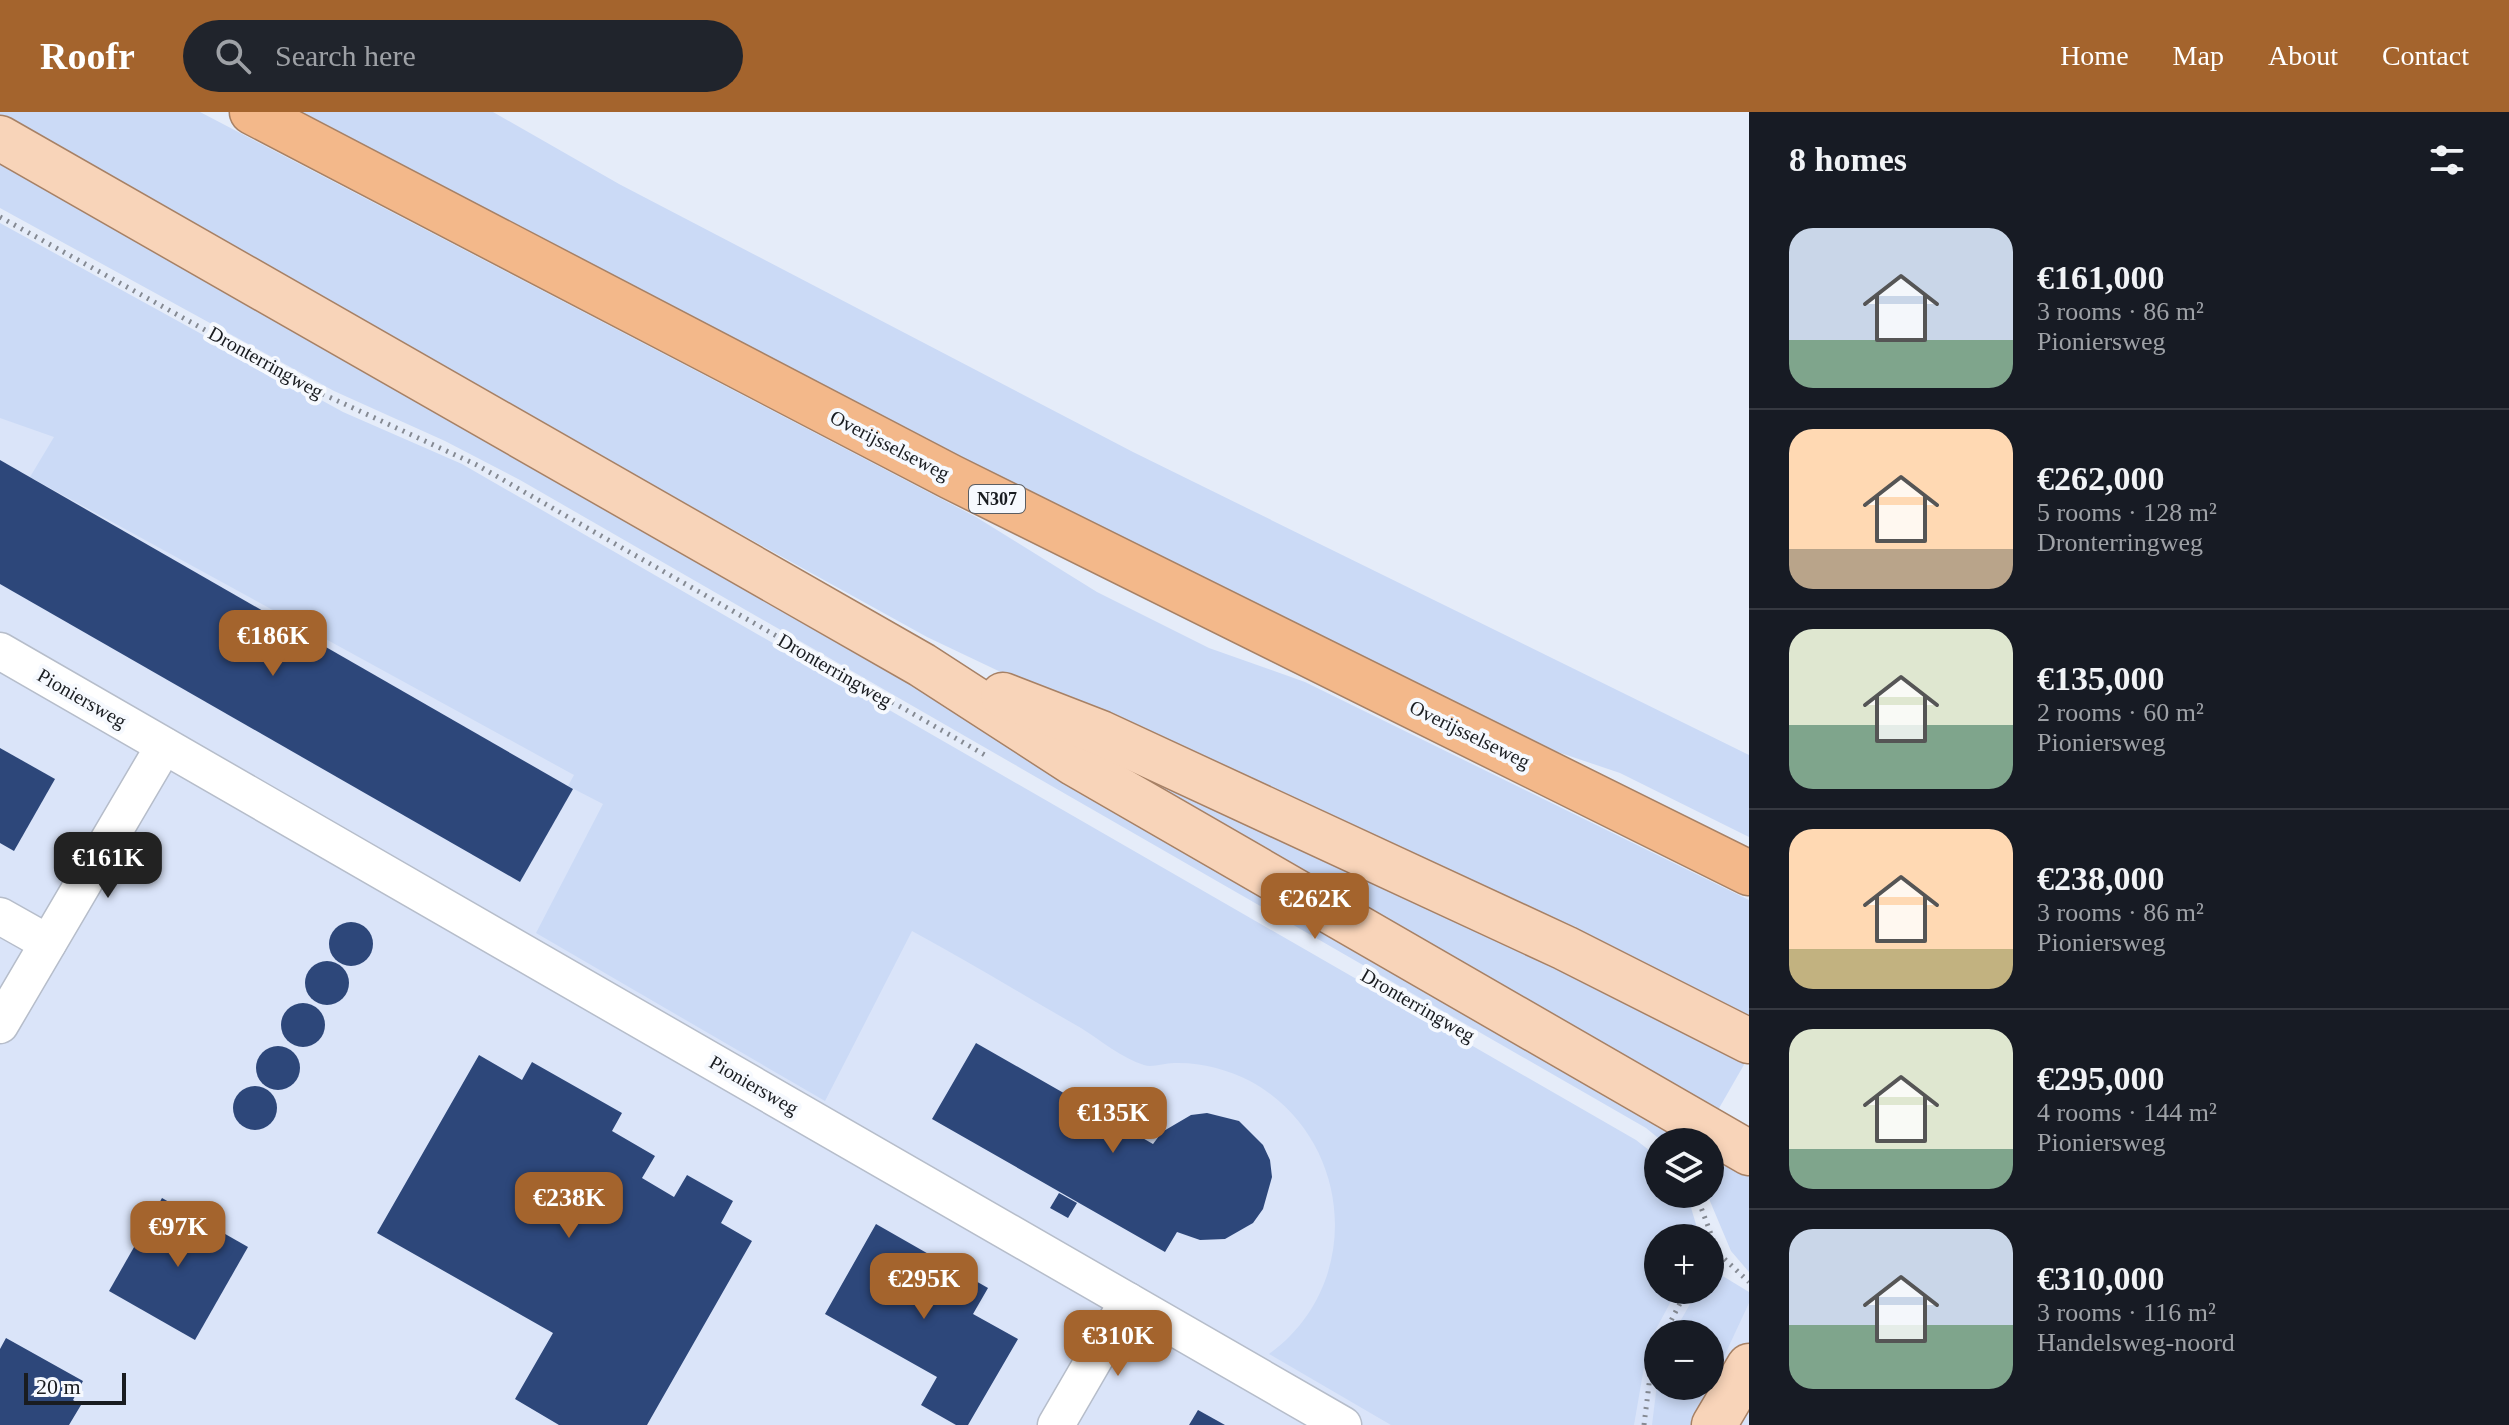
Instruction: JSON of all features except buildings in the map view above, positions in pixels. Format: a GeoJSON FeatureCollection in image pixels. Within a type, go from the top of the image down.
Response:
{"type":"FeatureCollection","features":[{"type":"Feature","properties":{"kind":"highway","name":"Overijsselseweg"},"geometry":{"type":"LineString","coordinates":[[252,112],[951,477],[1749,873]]}},
{"type":"Feature","properties":{"kind":"main road","name":"Dronterringweg"},"geometry":{"type":"LineString","coordinates":[[0,138],[922,665],[1075,764],[1749,1153]]}},
{"type":"Feature","properties":{"kind":"main road","name":"Dronterringweg"},"geometry":{"type":"LineString","coordinates":[[922,665],[1101,733],[1565,948],[1749,1041]]}},
{"type":"Feature","properties":{"kind":"main road"},"geometry":{"type":"LineString","coordinates":[[1714,1425],[1749,1365]]}},
{"type":"Feature","properties":{"kind":"street","name":"Pioniersweg"},"geometry":{"type":"LineString","coordinates":[[0,651],[1343,1425]]}},
{"type":"Feature","properties":{"kind":"street"},"geometry":{"type":"LineString","coordinates":[[0,1025],[164,746]]}},
{"type":"Feature","properties":{"kind":"street"},"geometry":{"type":"LineString","coordinates":[[0,916],[48,943]]}},
{"type":"Feature","properties":{"kind":"street"},"geometry":{"type":"LineString","coordinates":[[1056,1425],[1128,1301]]}},
{"type":"Feature","properties":{"kind":"path","name":"Dronterringweg"},"geometry":{"type":"LineString","coordinates":[[0,217],[314,390],[477,465],[999,764]]}},
{"type":"Feature","properties":{"kind":"path"},"geometry":{"type":"LineString","coordinates":[[1724,1259],[1749,1282]]}},
{"type":"Feature","properties":{"kind":"path"},"geometry":{"type":"LineString","coordinates":[[1644,1425],[1647,1400]]}},
{"type":"Feature","properties":{"kind":"shaded area"},"geometry":{"type":"Polygon","coordinates":[[[0,112],[200,112],[976,517],[1097,592],[1209,648],[1305,682],[1749,900],[1749,1027],[927,637],[376,332],[0,116],[0,112]]]}},
{"type":"Feature","properties":{"kind":"shaded area"},"geometry":{"type":"Polygon","coordinates":[[[298,112],[493,112],[619,184],[1133,452],[1749,755],[1749,837],[1620,773],[1528,742],[834,392],[298,112]]]}},
{"type":"Feature","properties":{"kind":"shaded area"},"geometry":{"type":"Polygon","coordinates":[[[0,159],[1686,1128],[1646,1128],[520,480],[445,441],[334,391],[0,208],[0,159]]]}},
{"type":"Feature","properties":{"kind":"shaded area"},"geometry":{"type":"Polygon","coordinates":[[[0,223],[343,412],[462,464],[1636,1140],[1644,1146],[1644,1208],[1691,1208],[1696,1224],[1644,1224],[1644,1304],[1669,1304],[1661,1320],[1644,1320],[1644,1367],[1634,1425],[1391,1425],[1269,1354],[1300,1324],[1321,1290],[1333,1252],[1334,1212],[1327,1174],[1310,1137],[1284,1106],[1250,1081],[1213,1067],[1174,1063],[1151,1066],[1136,1062],[912,931],[825,1101],[536,933],[603,804],[568,786],[574,775],[30,477],[54,437],[0,418],[0,223]]]}},
{"type":"Feature","properties":{"kind":"shaded area"},"geometry":{"type":"Polygon","coordinates":[[[0,236],[1644,1281],[1644,1304],[1724,1304],[1724,1294],[1749,1302],[1749,1425],[0,1425],[0,236]]]}},
{"type":"Feature","properties":{"kind":"shaded area"},"geometry":{"type":"Polygon","coordinates":[[[1084,740],[1749,1056],[1714,1117],[1078,752],[1084,740]]]}},
{"type":"Feature","properties":{"kind":"shaded area"},"geometry":{"type":"Polygon","coordinates":[[[1724,1154],[1749,1175],[1749,1272],[1731,1251],[1724,1234],[1724,1224],[1720,1224],[1713,1208],[1724,1208],[1724,1154]]]}},
{"type":"Feature","properties":{"kind":"shaded area"},"geometry":{"type":"Polygon","coordinates":[[[1724,1277],[1749,1292],[1749,1303],[1724,1357],[1724,1320],[1681,1320],[1690,1304],[1724,1304],[1724,1277]]]}},
{"type":"Feature","properties":{"kind":"shaded area"},"geometry":{"type":"Polygon","coordinates":[[[1655,1400],[1704,1400],[1692,1425],[1652,1425],[1655,1400]]]}}]}
